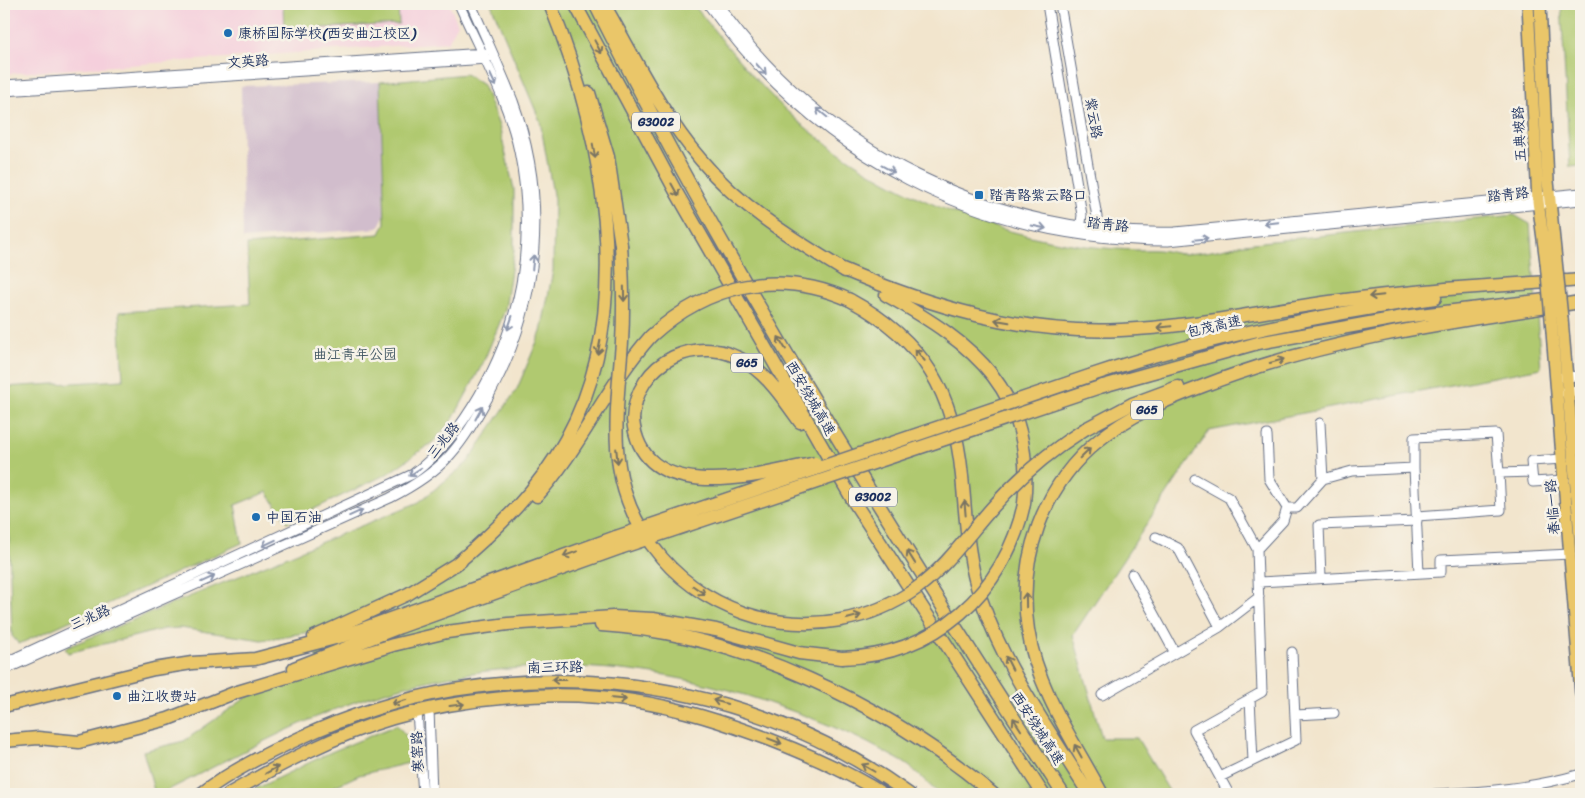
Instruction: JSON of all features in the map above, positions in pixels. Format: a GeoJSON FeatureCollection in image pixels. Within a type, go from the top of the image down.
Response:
{"type":"FeatureCollection","features":[{"type":"Feature","properties":{"kind":"highway"},"geometry":{"type":"LineString","coordinates":[[550,4],[580,71],[598,122],[612,181],[621,245],[624,300],[615,434],[619,472],[626,496],[641,529],[666,562],[703,594],[734,609],[774,620],[823,623],[857,616],[888,605],[929,578],[1022,477],[1054,449],[1119,410],[1162,392],[1243,370]]}},
{"type":"Feature","properties":{"kind":"highway"},"geometry":{"type":"LineString","coordinates":[[455,565],[511,513],[551,465],[570,433],[585,398],[601,337],[606,264],[601,190],[585,108],[572,63],[550,4]]}},
{"type":"Feature","properties":{"kind":"highway","name":"西安绕城高速"},"geometry":{"type":"LineString","coordinates":[[575,4],[675,190],[844,485],[919,605],[1043,794]]}},
{"type":"Feature","properties":{"kind":"highway","name":"西安绕城高速"},"geometry":{"type":"LineString","coordinates":[[595,4],[695,193],[815,400],[940,604],[1063,794]]}},
{"type":"Feature","properties":{"kind":"highway"},"geometry":{"type":"LineString","coordinates":[[244,690],[428,636],[466,629],[613,618],[654,619],[716,630],[799,654],[842,658],[873,655],[914,643],[937,632],[963,612],[983,592],[1005,558],[1016,534],[1024,504],[1026,466],[1020,432],[1007,399],[989,369],[967,347],[934,322],[797,243],[759,216],[735,195],[701,161],[656,96],[603,4]]}},
{"type":"Feature","properties":{"kind":"highway"},"geometry":{"type":"LineString","coordinates":[[840,268],[897,292],[964,313],[1028,325],[1119,331],[1187,325],[1383,295],[1565,281]]}},
{"type":"Feature","properties":{"kind":"highway","name":"包茂高速"},"geometry":{"type":"LineString","coordinates":[[866,452],[1092,375],[1233,337],[1380,306],[1581,280]]}},
{"type":"Feature","properties":{"kind":"highway"},"geometry":{"type":"LineString","coordinates":[[266,657],[374,611],[408,594],[455,565],[499,532],[549,483],[590,425],[627,366],[651,336],[687,307],[711,295],[744,286],[775,283],[801,286],[826,291],[850,300],[885,320],[902,335],[924,360],[941,388],[951,414],[958,443],[967,535],[982,603],[1012,670],[1090,794]]}},
{"type":"Feature","properties":{"kind":"highway"},"geometry":{"type":"LineString","coordinates":[[4,706],[171,666],[266,657],[343,636],[618,543],[1103,386],[1258,344],[1403,317],[1526,301],[1581,298]]}},
{"type":"Feature","properties":{"kind":"highway","name":"G65"},"geometry":{"type":"LineString","coordinates":[[1102,794],[1049,694],[1032,647],[1026,593],[1028,563],[1037,530],[1050,499],[1067,473],[1099,440],[1153,406],[1243,370],[1391,332],[1581,302]]}},
{"type":"Feature","properties":{"kind":"highway","name":"G65"},"geometry":{"type":"LineString","coordinates":[[844,485],[768,381],[748,363],[728,355],[710,351],[691,352],[671,358],[660,364],[640,387],[635,400],[633,420],[639,444],[650,459],[673,473],[695,478],[742,477],[866,452]]}},
{"type":"Feature","properties":{"kind":"highway"},"geometry":{"type":"LineString","coordinates":[[4,741],[38,738],[72,743],[168,719],[244,690],[335,651],[618,543],[866,452]]}},
{"type":"Feature","properties":{"kind":"highway"},"geometry":{"type":"LineString","coordinates":[[551,622],[651,631],[721,646],[767,661],[832,690],[884,717],[937,751],[993,794]]}},
{"type":"Feature","properties":{"kind":"highway","name":"南三环路"},"geometry":{"type":"LineString","coordinates":[[192,794],[206,791],[280,747],[323,727],[366,712],[454,690],[514,683],[570,680],[647,687],[726,703],[754,713],[821,743],[862,764],[909,794]]}},
{"type":"Feature","properties":{"kind":"highway"},"geometry":{"type":"LineString","coordinates":[[229,794],[318,746],[392,718],[423,710],[531,697],[576,696],[631,700],[706,717],[823,761],[883,794]]}},
{"type":"Feature","properties":{"kind":"main road","name":"五典坡路"},"geometry":{"type":"LineString","coordinates":[[1528,4],[1556,318]]}},
{"type":"Feature","properties":{"kind":"main road","name":"五典坡路"},"geometry":{"type":"LineString","coordinates":[[1540,4],[1544,200]]}},
{"type":"Feature","properties":{"kind":"main road","name":"春临一路"},"geometry":{"type":"LineString","coordinates":[[1556,318],[1563,377],[1570,392],[1581,548]]}},
{"type":"Feature","properties":{"kind":"main road","name":"春临一路"},"geometry":{"type":"LineString","coordinates":[[1570,392],[1563,459],[1581,694]]}},
{"type":"Feature","properties":{"kind":"street","name":"三兆路"},"geometry":{"type":"LineString","coordinates":[[4,666],[413,474],[432,460],[450,440],[468,413],[502,346],[518,298],[526,234],[525,192],[519,150],[508,111],[459,4]]}},
{"type":"Feature","properties":{"kind":"street","name":"三兆路"},"geometry":{"type":"LineString","coordinates":[[4,666],[390,498],[424,478],[447,461],[470,428],[506,364],[523,315],[531,280],[535,228],[535,198],[530,166],[513,103],[470,4]]}},
{"type":"Feature","properties":{"kind":"street","name":"踏青路"},"geometry":{"type":"LineString","coordinates":[[708,4],[720,7],[739,44],[778,88],[830,130],[882,166],[953,200],[995,216],[1026,224],[1095,232],[1146,233],[1544,200],[1581,200]]}},
{"type":"Feature","properties":{"kind":"street","name":"紫云路"},"geometry":{"type":"LineString","coordinates":[[1048,4],[1082,215],[1080,230]]}},
{"type":"Feature","properties":{"kind":"street","name":"紫云路"},"geometry":{"type":"LineString","coordinates":[[1060,4],[1097,217],[1095,232]]}},
{"type":"Feature","properties":{"kind":"street","name":"文英路"},"geometry":{"type":"LineString","coordinates":[[4,91],[493,55]]}},
{"type":"Feature","properties":{"kind":"street","name":"文英路"},"geometry":{"type":"LineString","coordinates":[[4,85],[482,56]]}},
{"type":"Feature","properties":{"kind":"street","name":"踏青路"},"geometry":{"type":"LineString","coordinates":[[1544,200],[1581,193]]}},
{"type":"Feature","properties":{"kind":"street"},"geometry":{"type":"LineString","coordinates":[[1563,377],[1581,376]]}},
{"type":"Feature","properties":{"kind":"street"},"geometry":{"type":"LineString","coordinates":[[1320,423],[1323,479]]}},
{"type":"Feature","properties":{"kind":"street"},"geometry":{"type":"LineString","coordinates":[[1322,578],[1319,525],[1417,519],[1501,510],[1496,434],[1414,438],[1414,468],[1417,519],[1419,573]]}},
{"type":"Feature","properties":{"kind":"street"},"geometry":{"type":"LineString","coordinates":[[1258,549],[1283,521],[1287,508],[1269,479],[1267,435]]}},
{"type":"Feature","properties":{"kind":"street"},"geometry":{"type":"LineString","coordinates":[[1563,459],[1531,461],[1532,472],[1533,482],[1565,480]]}},
{"type":"Feature","properties":{"kind":"street"},"geometry":{"type":"LineString","coordinates":[[1287,508],[1297,508],[1323,479],[1352,471],[1414,468]]}},
{"type":"Feature","properties":{"kind":"street"},"geometry":{"type":"LineString","coordinates":[[1498,473],[1532,472]]}},
{"type":"Feature","properties":{"kind":"street"},"geometry":{"type":"LineString","coordinates":[[1195,479],[1229,498],[1258,549],[1262,692],[1194,730],[1229,794]]}},
{"type":"Feature","properties":{"kind":"street"},"geometry":{"type":"LineString","coordinates":[[1156,537],[1178,548],[1220,627]]}},
{"type":"Feature","properties":{"kind":"street"},"geometry":{"type":"LineString","coordinates":[[1259,582],[1441,572],[1441,560],[1571,554]]}},
{"type":"Feature","properties":{"kind":"street"},"geometry":{"type":"LineString","coordinates":[[1132,574],[1175,653]]}},
{"type":"Feature","properties":{"kind":"street"},"geometry":{"type":"LineString","coordinates":[[1102,695],[1220,627],[1259,597]]}},
{"type":"Feature","properties":{"kind":"street"},"geometry":{"type":"LineString","coordinates":[[1220,777],[1296,740],[1292,652]]}},
{"type":"Feature","properties":{"kind":"street"},"geometry":{"type":"LineString","coordinates":[[1250,699],[1253,761]]}},
{"type":"Feature","properties":{"kind":"street","name":"寒窑路"},"geometry":{"type":"LineString","coordinates":[[423,710],[423,794]]}},
{"type":"Feature","properties":{"kind":"street","name":"寒窑路"},"geometry":{"type":"LineString","coordinates":[[423,710],[432,794]]}},
{"type":"Feature","properties":{"kind":"street"},"geometry":{"type":"LineString","coordinates":[[1295,715],[1334,713]]}},
{"type":"Feature","properties":{"kind":"street"},"geometry":{"type":"LineString","coordinates":[[1435,794],[1488,792],[1553,782],[1581,774]]}},
{"type":"Feature","properties":{"kind":"shaded area","name":"康桥国际学校(西安曲江校区)"},"geometry":{"type":"Polygon","coordinates":[[[4,4],[449,4],[458,24],[448,42],[4,74],[4,4]]]}},
{"type":"Feature","properties":{"kind":"shaded area"},"geometry":{"type":"Polygon","coordinates":[[[380,82],[384,216],[378,228],[243,239],[241,86],[380,82]]]}},
{"type":"Feature","properties":{"kind":"green space"},"geometry":{"type":"Polygon","coordinates":[[[283,4],[398,4],[399,24],[284,30],[283,4]]]}},
{"type":"Feature","properties":{"kind":"green space"},"geometry":{"type":"Polygon","coordinates":[[[491,4],[693,4],[770,95],[799,122],[835,150],[914,196],[957,214],[1000,228],[1045,239],[1090,247],[1158,250],[1184,254],[1244,244],[1514,215],[1530,224],[1541,368],[1209,431],[1073,635],[1102,738],[1137,738],[1171,794],[939,794],[909,766],[883,751],[828,725],[772,704],[721,688],[670,677],[617,670],[565,667],[512,669],[460,675],[408,686],[357,701],[307,721],[160,794],[155,794],[143,751],[184,741],[260,688],[320,672],[310,632],[262,640],[180,628],[164,629],[68,653],[65,648],[419,502],[467,463],[517,389],[541,332],[553,270],[554,200],[540,121],[491,4]]]}},
{"type":"Feature","properties":{"kind":"green space"},"geometry":{"type":"Polygon","coordinates":[[[1561,4],[1581,4],[1581,166],[1570,167],[1561,4]]]}},
{"type":"Feature","properties":{"kind":"green space","name":"曲江青年公园"},"geometry":{"type":"Polygon","coordinates":[[[466,74],[483,85],[499,126],[514,189],[514,250],[505,310],[483,363],[453,419],[433,442],[387,474],[287,522],[267,492],[235,505],[242,543],[19,644],[12,636],[4,387],[123,380],[119,312],[250,304],[247,245],[380,234],[385,223],[380,82],[466,74]]]}},
{"type":"Feature","properties":{"kind":"green space"},"geometry":{"type":"Polygon","coordinates":[[[397,725],[408,738],[409,763],[359,775],[318,794],[245,794],[331,752],[397,725]]]}},
{"type":"Feature","properties":{"kind":"place","name":"康桥国际学校(西安曲江校区)"},"geometry":{"type":"Point","coordinates":[228,33]}},
{"type":"Feature","properties":{"kind":"place","name":"踏青路紫云路口"},"geometry":{"type":"Point","coordinates":[979,195]}},
{"type":"Feature","properties":{"kind":"place","name":"中国石油"},"geometry":{"type":"Point","coordinates":[256,517]}},
{"type":"Feature","properties":{"kind":"place","name":"曲江收费站"},"geometry":{"type":"Point","coordinates":[117,696]}}]}
